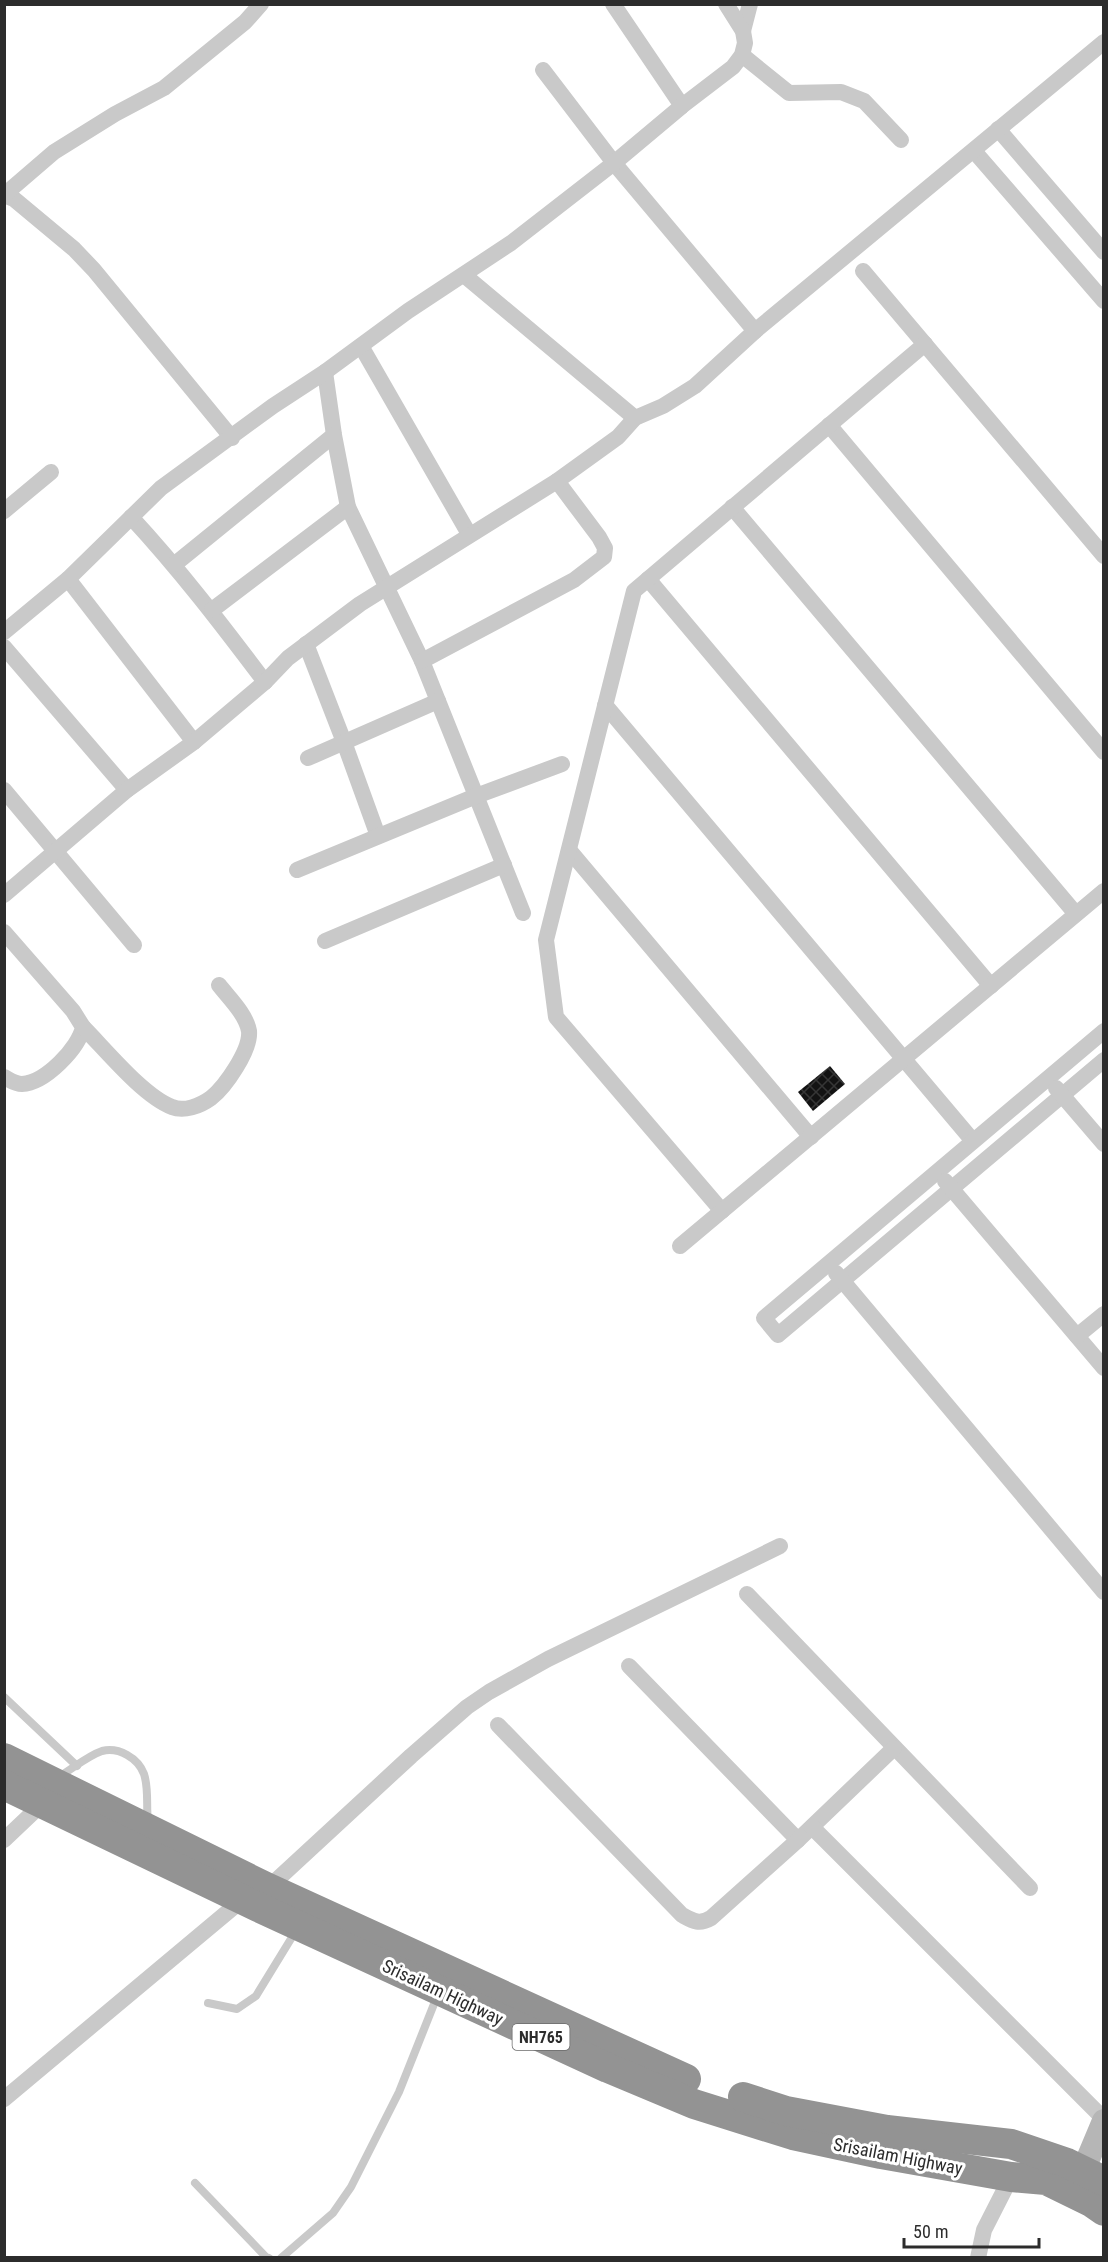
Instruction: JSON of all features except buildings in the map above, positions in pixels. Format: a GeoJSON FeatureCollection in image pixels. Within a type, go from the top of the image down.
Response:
{"type":"FeatureCollection","features":[{"type":"Feature","properties":{"kind":"highway","name":"Srisailam Highway"},"geometry":{"type":"LineString","coordinates":[[4,1758],[47,1792],[255,1894],[689,2081],[797,2113],[888,2130],[1011,2144],[1067,2163],[1085,2181],[1091,2202],[1104,2211]]}},
{"type":"Feature","properties":{"kind":"highway","name":"Srisailam Highway"},"geometry":{"type":"LineString","coordinates":[[4,1785],[47,1792],[150,1830],[255,1894],[298,1926],[608,2068],[694,2104],[793,2135],[881,2154],[1011,2177],[1085,2181]]}},
{"type":"Feature","properties":{"kind":"main road"},"geometry":{"type":"LineString","coordinates":[[1085,2181],[1104,2120]]}},
{"type":"Feature","properties":{"kind":"street"},"geometry":{"type":"LineString","coordinates":[[232,438],[81,256],[14,199],[4,195],[54,152],[115,114],[164,88],[245,22],[261,4]]}},
{"type":"Feature","properties":{"kind":"street"},"geometry":{"type":"LineString","coordinates":[[613,4],[682,106]]}},
{"type":"Feature","properties":{"kind":"street"},"geometry":{"type":"LineString","coordinates":[[5,631],[68,579],[161,488],[273,406],[511,243],[733,67],[742,55],[745,43],[742,31],[726,4]]}},
{"type":"Feature","properties":{"kind":"street"},"geometry":{"type":"LineString","coordinates":[[742,31],[750,4]]}},
{"type":"Feature","properties":{"kind":"street"},"geometry":{"type":"LineString","coordinates":[[4,895],[127,790],[194,742],[265,682],[288,658],[360,604],[557,481],[618,437],[635,418],[663,406],[695,386],[755,331],[1104,42]]}},
{"type":"Feature","properties":{"kind":"street"},"geometry":{"type":"LineString","coordinates":[[742,55],[789,93],[841,92],[864,101],[901,140]]}},
{"type":"Feature","properties":{"kind":"street"},"geometry":{"type":"LineString","coordinates":[[543,70],[614,163],[755,331]]}},
{"type":"Feature","properties":{"kind":"street"},"geometry":{"type":"LineString","coordinates":[[998,129],[1104,252]]}},
{"type":"Feature","properties":{"kind":"street"},"geometry":{"type":"LineString","coordinates":[[974,151],[1104,301]]}},
{"type":"Feature","properties":{"kind":"street"},"geometry":{"type":"LineString","coordinates":[[863,271],[1104,556]]}},
{"type":"Feature","properties":{"kind":"street"},"geometry":{"type":"LineString","coordinates":[[464,274],[635,418]]}},
{"type":"Feature","properties":{"kind":"street"},"geometry":{"type":"LineString","coordinates":[[722,1211],[555,1017],[546,940],[634,591],[925,344]]}},
{"type":"Feature","properties":{"kind":"street"},"geometry":{"type":"LineString","coordinates":[[361,345],[469,534]]}},
{"type":"Feature","properties":{"kind":"street"},"geometry":{"type":"LineString","coordinates":[[325,372],[348,507],[422,661],[523,913]]}},
{"type":"Feature","properties":{"kind":"street"},"geometry":{"type":"LineString","coordinates":[[829,425],[1104,752]]}},
{"type":"Feature","properties":{"kind":"street"},"geometry":{"type":"LineString","coordinates":[[175,564],[334,435]]}},
{"type":"Feature","properties":{"kind":"street"},"geometry":{"type":"LineString","coordinates":[[4,511],[51,472]]}},
{"type":"Feature","properties":{"kind":"street"},"geometry":{"type":"LineString","coordinates":[[422,661],[574,580],[604,557],[605,548],[599,537],[557,481]]}},
{"type":"Feature","properties":{"kind":"street"},"geometry":{"type":"LineString","coordinates":[[212,610],[348,507]]}},
{"type":"Feature","properties":{"kind":"street"},"geometry":{"type":"LineString","coordinates":[[732,507],[1076,914]]}},
{"type":"Feature","properties":{"kind":"street"},"geometry":{"type":"LineString","coordinates":[[131,517],[175,564],[265,682]]}},
{"type":"Feature","properties":{"kind":"street"},"geometry":{"type":"LineString","coordinates":[[68,579],[194,742]]}},
{"type":"Feature","properties":{"kind":"street"},"geometry":{"type":"LineString","coordinates":[[648,579],[991,986]]}},
{"type":"Feature","properties":{"kind":"street"},"geometry":{"type":"LineString","coordinates":[[306,644],[378,836]]}},
{"type":"Feature","properties":{"kind":"street"},"geometry":{"type":"LineString","coordinates":[[4,647],[127,790]]}},
{"type":"Feature","properties":{"kind":"street"},"geometry":{"type":"LineString","coordinates":[[308,758],[438,701]]}},
{"type":"Feature","properties":{"kind":"street"},"geometry":{"type":"LineString","coordinates":[[605,705],[973,1141]]}},
{"type":"Feature","properties":{"kind":"street"},"geometry":{"type":"LineString","coordinates":[[297,870],[476,796],[562,764]]}},
{"type":"Feature","properties":{"kind":"street"},"geometry":{"type":"LineString","coordinates":[[4,790],[134,945]]}},
{"type":"Feature","properties":{"kind":"street"},"geometry":{"type":"LineString","coordinates":[[569,850],[811,1137]]}},
{"type":"Feature","properties":{"kind":"street"},"geometry":{"type":"LineString","coordinates":[[325,941],[504,865]]}},
{"type":"Feature","properties":{"kind":"street"},"geometry":{"type":"LineString","coordinates":[[680,1246],[1104,891]]}},
{"type":"Feature","properties":{"kind":"street"},"geometry":{"type":"LineString","coordinates":[[4,932],[73,1011],[83,1027],[145,1089],[172,1107],[190,1109],[210,1098],[234,1070],[246,1049],[249,1032],[239,1011],[219,985]]}},
{"type":"Feature","properties":{"kind":"street"},"geometry":{"type":"LineString","coordinates":[[4,1077],[22,1084],[33,1081],[54,1068],[73,1050],[83,1027]]}},
{"type":"Feature","properties":{"kind":"street"},"geometry":{"type":"LineString","coordinates":[[1104,1031],[764,1318],[771,1327],[778,1335],[1104,1060]]}},
{"type":"Feature","properties":{"kind":"street"},"geometry":{"type":"LineString","coordinates":[[1047,1078],[1104,1144]]}},
{"type":"Feature","properties":{"kind":"street"},"geometry":{"type":"LineString","coordinates":[[937,1172],[1104,1368]]}},
{"type":"Feature","properties":{"kind":"street"},"geometry":{"type":"LineString","coordinates":[[828,1263],[1104,1592]]}},
{"type":"Feature","properties":{"kind":"street"},"geometry":{"type":"LineString","coordinates":[[1077,1336],[1104,1314]]}},
{"type":"Feature","properties":{"kind":"street"},"geometry":{"type":"LineString","coordinates":[[4,2099],[255,1894],[467,1707],[548,1659],[780,1546]]}},
{"type":"Feature","properties":{"kind":"street"},"geometry":{"type":"LineString","coordinates":[[747,1594],[1030,1888]]}},
{"type":"Feature","properties":{"kind":"street"},"geometry":{"type":"LineString","coordinates":[[629,1666],[798,1840]]}},
{"type":"Feature","properties":{"kind":"street"},"geometry":{"type":"LineString","coordinates":[[498,1725],[682,1915],[695,1922],[703,1922],[711,1918],[812,1827],[894,1748]]}},
{"type":"Feature","properties":{"kind":"street"},"geometry":{"type":"LineString","coordinates":[[4,1840],[47,1792]]}},
{"type":"Feature","properties":{"kind":"street"},"geometry":{"type":"LineString","coordinates":[[812,1827],[1104,2120]]}},
{"type":"Feature","properties":{"kind":"street"},"geometry":{"type":"LineString","coordinates":[[978,2258],[984,2230],[1011,2177]]}},
{"type":"Feature","properties":{"kind":"lane"},"geometry":{"type":"LineString","coordinates":[[4,1697],[77,1766]]}},
{"type":"Feature","properties":{"kind":"lane"},"geometry":{"type":"LineString","coordinates":[[47,1792],[77,1766],[101,1752],[113,1750],[124,1753],[135,1760],[143,1772],[150,1830]]}},
{"type":"Feature","properties":{"kind":"lane"},"geometry":{"type":"LineString","coordinates":[[208,2003],[237,2009],[248,2003],[256,1996],[298,1926]]}},
{"type":"Feature","properties":{"kind":"lane"},"geometry":{"type":"LineString","coordinates":[[281,2258],[333,2213],[351,2187],[399,2092],[440,1991]]}},
{"type":"Feature","properties":{"kind":"lane"},"geometry":{"type":"LineString","coordinates":[[195,2183],[269,2258]]}}]}
